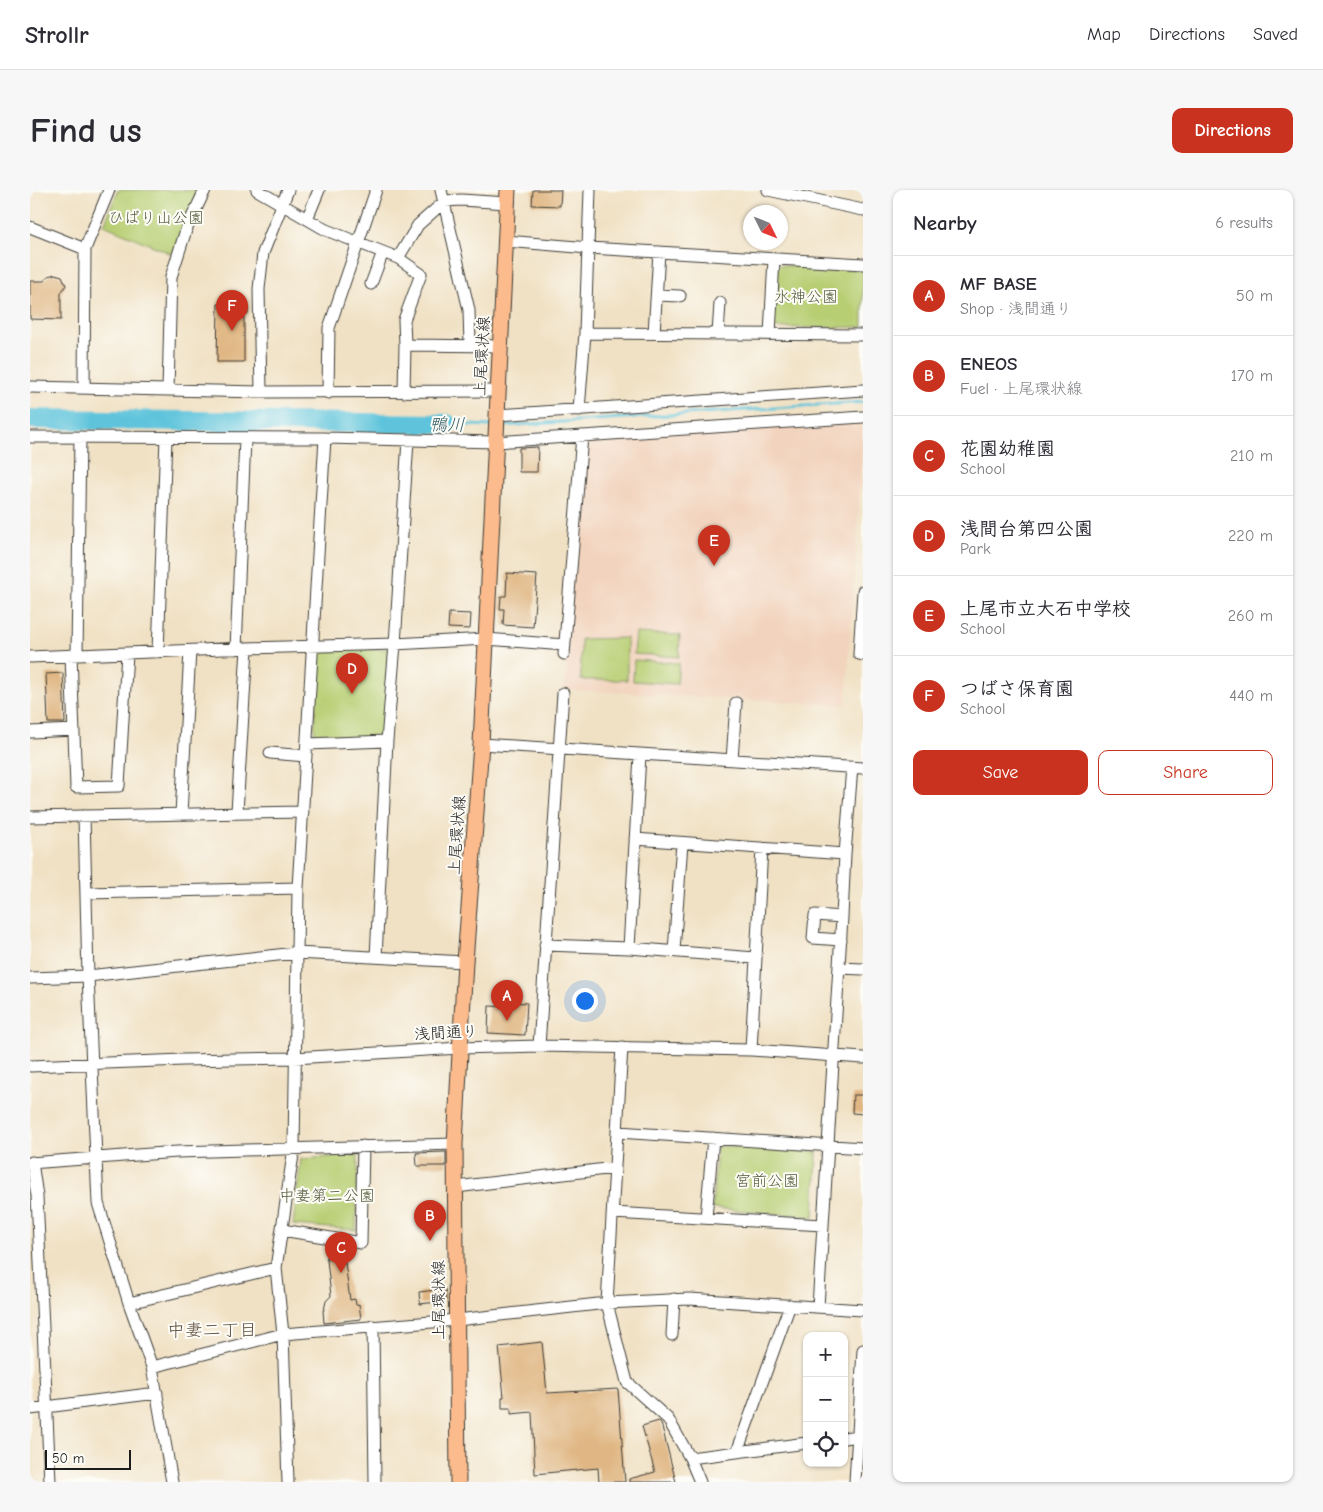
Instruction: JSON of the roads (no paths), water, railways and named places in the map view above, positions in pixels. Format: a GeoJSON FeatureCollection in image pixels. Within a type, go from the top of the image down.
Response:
{"type":"FeatureCollection","features":[{"type":"Feature","properties":{"kind":"main road","name":"上尾環状線"},"geometry":{"type":"LineString","coordinates":[[458,1482],[455,1144],[465,962],[481,744],[508,197]]}},
{"type":"Feature","properties":{"kind":"street"},"geometry":{"type":"LineString","coordinates":[[84,388],[85,249],[109,190]]}},
{"type":"Feature","properties":{"kind":"street"},"geometry":{"type":"LineString","coordinates":[[168,390],[171,278],[186,230],[205,190]]}},
{"type":"Feature","properties":{"kind":"street"},"geometry":{"type":"LineString","coordinates":[[257,190],[326,230],[398,258],[421,274],[404,320],[406,345],[404,392]]}},
{"type":"Feature","properties":{"kind":"street"},"geometry":{"type":"LineString","coordinates":[[261,392],[260,280],[263,253],[288,190]]}},
{"type":"Feature","properties":{"kind":"street"},"geometry":{"type":"LineString","coordinates":[[307,219],[318,190]]}},
{"type":"Feature","properties":{"kind":"street"},"geometry":{"type":"LineString","coordinates":[[328,393],[328,328],[376,190]]}},
{"type":"Feature","properties":{"kind":"street"},"geometry":{"type":"LineString","coordinates":[[579,410],[585,333],[590,190]]}},
{"type":"Feature","properties":{"kind":"street"},"geometry":{"type":"LineString","coordinates":[[768,190],[863,210]]}},
{"type":"Feature","properties":{"kind":"street"},"geometry":{"type":"LineString","coordinates":[[443,196],[469,310],[470,345]]}},
{"type":"Feature","properties":{"kind":"street"},"geometry":{"type":"LineString","coordinates":[[398,258],[418,225],[443,196],[508,197]]}},
{"type":"Feature","properties":{"kind":"street"},"geometry":{"type":"LineString","coordinates":[[30,227],[85,249]]}},
{"type":"Feature","properties":{"kind":"street"},"geometry":{"type":"LineString","coordinates":[[506,241],[589,248],[863,264]]}},
{"type":"Feature","properties":{"kind":"street"},"geometry":{"type":"LineString","coordinates":[[371,284],[383,252]]}},
{"type":"Feature","properties":{"kind":"street"},"geometry":{"type":"LineString","coordinates":[[654,333],[660,252]]}},
{"type":"Feature","properties":{"kind":"street"},"geometry":{"type":"LineString","coordinates":[[770,334],[774,259]]}},
{"type":"Feature","properties":{"kind":"street"},"geometry":{"type":"LineString","coordinates":[[657,295],[680,296]]}},
{"type":"Feature","properties":{"kind":"street"},"geometry":{"type":"LineString","coordinates":[[718,334],[720,303]]}},
{"type":"Feature","properties":{"kind":"street"},"geometry":{"type":"LineString","coordinates":[[585,333],[863,335]]}},
{"type":"Feature","properties":{"kind":"street"},"geometry":{"type":"LineString","coordinates":[[406,345],[500,346]]}},
{"type":"Feature","properties":{"kind":"street"},"geometry":{"type":"LineString","coordinates":[[30,387],[328,393],[498,391]]}},
{"type":"Feature","properties":{"kind":"street"},"geometry":{"type":"LineString","coordinates":[[497,415],[863,390]]}},
{"type":"Feature","properties":{"kind":"street"},"geometry":{"type":"LineString","coordinates":[[30,437],[325,438],[496,442],[863,417]]}},
{"type":"Feature","properties":{"kind":"street"},"geometry":{"type":"LineString","coordinates":[[30,657],[486,639],[564,650],[582,436]]}},
{"type":"Feature","properties":{"kind":"street"},"geometry":{"type":"LineString","coordinates":[[80,437],[74,655],[76,787],[119,786],[127,653]]}},
{"type":"Feature","properties":{"kind":"street"},"geometry":{"type":"LineString","coordinates":[[158,652],[166,438]]}},
{"type":"Feature","properties":{"kind":"street"},"geometry":{"type":"LineString","coordinates":[[288,1482],[283,1334],[276,1268],[294,1148],[298,888],[325,438]]}},
{"type":"Feature","properties":{"kind":"street"},"geometry":{"type":"LineString","coordinates":[[237,812],[245,439]]}},
{"type":"Feature","properties":{"kind":"street"},"geometry":{"type":"LineString","coordinates":[[376,957],[408,440]]}},
{"type":"Feature","properties":{"kind":"street"},"geometry":{"type":"LineString","coordinates":[[863,591],[859,654],[863,654]]}},
{"type":"Feature","properties":{"kind":"street"},"geometry":{"type":"LineString","coordinates":[[181,814],[190,651]]}},
{"type":"Feature","properties":{"kind":"street"},"geometry":{"type":"LineString","coordinates":[[539,1046],[562,693]]}},
{"type":"Feature","properties":{"kind":"street"},"geometry":{"type":"LineString","coordinates":[[732,760],[736,703]]}},
{"type":"Feature","properties":{"kind":"street"},"geometry":{"type":"LineString","coordinates":[[30,732],[74,730]]}},
{"type":"Feature","properties":{"kind":"street"},"geometry":{"type":"LineString","coordinates":[[307,744],[388,742]]}},
{"type":"Feature","properties":{"kind":"street"},"geometry":{"type":"LineString","coordinates":[[481,744],[857,767],[845,854],[818,1307]]}},
{"type":"Feature","properties":{"kind":"street"},"geometry":{"type":"LineString","coordinates":[[270,753],[306,756]]}},
{"type":"Feature","properties":{"kind":"street"},"geometry":{"type":"LineString","coordinates":[[629,948],[640,755]]}},
{"type":"Feature","properties":{"kind":"street"},"geometry":{"type":"LineString","coordinates":[[30,817],[303,812]]}},
{"type":"Feature","properties":{"kind":"street"},"geometry":{"type":"LineString","coordinates":[[84,816],[88,976],[98,1203],[129,1303],[152,1367],[172,1482]]}},
{"type":"Feature","properties":{"kind":"street"},"geometry":{"type":"LineString","coordinates":[[635,839],[845,854]]}},
{"type":"Feature","properties":{"kind":"street"},"geometry":{"type":"LineString","coordinates":[[674,952],[682,843]]}},
{"type":"Feature","properties":{"kind":"street"},"geometry":{"type":"LineString","coordinates":[[751,1050],[762,848]]}},
{"type":"Feature","properties":{"kind":"street"},"geometry":{"type":"LineString","coordinates":[[86,893],[298,888]]}},
{"type":"Feature","properties":{"kind":"street"},"geometry":{"type":"LineString","coordinates":[[841,940],[813,938],[814,915],[842,917]]}},
{"type":"Feature","properties":{"kind":"street"},"geometry":{"type":"LineString","coordinates":[[545,945],[629,948],[755,958]]}},
{"type":"Feature","properties":{"kind":"street"},"geometry":{"type":"LineString","coordinates":[[30,978],[88,976],[296,953],[465,962]]}},
{"type":"Feature","properties":{"kind":"street"},"geometry":{"type":"LineString","coordinates":[[839,968],[863,969]]}},
{"type":"Feature","properties":{"kind":"street","name":"浅間通り"},"geometry":{"type":"LineString","coordinates":[[30,1066],[294,1058],[460,1048],[539,1046],[751,1050],[863,1058]]}},
{"type":"Feature","properties":{"kind":"street"},"geometry":{"type":"LineString","coordinates":[[622,1048],[607,1303],[627,1382],[668,1419],[690,1458],[700,1482]]}},
{"type":"Feature","properties":{"kind":"street"},"geometry":{"type":"LineString","coordinates":[[618,1132],[863,1148]]}},
{"type":"Feature","properties":{"kind":"street"},"geometry":{"type":"LineString","coordinates":[[706,1218],[713,1138]]}},
{"type":"Feature","properties":{"kind":"street"},"geometry":{"type":"LineString","coordinates":[[50,1482],[47,1407],[34,1249],[36,1196],[31,1163],[95,1157],[294,1148],[455,1144]]}},
{"type":"Feature","properties":{"kind":"street"},"geometry":{"type":"LineString","coordinates":[[282,1230],[361,1243],[363,1146]]}},
{"type":"Feature","properties":{"kind":"street"},"geometry":{"type":"LineString","coordinates":[[456,1187],[614,1168]]}},
{"type":"Feature","properties":{"kind":"street"},"geometry":{"type":"LineString","coordinates":[[613,1213],[823,1225]]}},
{"type":"Feature","properties":{"kind":"street"},"geometry":{"type":"LineString","coordinates":[[129,1303],[276,1268]]}},
{"type":"Feature","properties":{"kind":"street"},"geometry":{"type":"LineString","coordinates":[[152,1367],[283,1334],[457,1320],[607,1303],[688,1298],[863,1310]]}},
{"type":"Feature","properties":{"kind":"street"},"geometry":{"type":"LineString","coordinates":[[672,1336],[674,1299]]}},
{"type":"Feature","properties":{"kind":"street"},"geometry":{"type":"LineString","coordinates":[[737,1452],[790,1305]]}},
{"type":"Feature","properties":{"kind":"street"},"geometry":{"type":"LineString","coordinates":[[373,1326],[376,1482]]}},
{"type":"Feature","properties":{"kind":"street"},"geometry":{"type":"LineString","coordinates":[[855,1482],[863,1350]]}},
{"type":"Feature","properties":{"kind":"street"},"geometry":{"type":"LineString","coordinates":[[30,1409],[157,1393]]}},
{"type":"Feature","properties":{"kind":"street"},"geometry":{"type":"LineString","coordinates":[[848,1437],[858,1436]]}},
{"type":"Feature","properties":{"kind":"street"},"geometry":{"type":"LineString","coordinates":[[690,1458],[803,1444]]}},
{"type":"Feature","properties":{"kind":"waterway","name":"鴨川"},"geometry":{"type":"LineString","coordinates":[[502,426],[863,402]]}},
{"type":"Feature","properties":{"kind":"waterway","name":"鴨川"},"geometry":{"type":"LineString","coordinates":[[30,419],[447,424]]}},
{"type":"Feature","properties":{"kind":"waterway","name":"鴨川"},"geometry":{"type":"LineString","coordinates":[[447,424],[493,426]]}},
{"type":"Feature","properties":{"kind":"place","name":"つばさ保育園"},"geometry":{"type":"Point","coordinates":[232,331]}},
{"type":"Feature","properties":{"kind":"place","name":"上尾市立大石中学校"},"geometry":{"type":"Point","coordinates":[714,566]}},
{"type":"Feature","properties":{"kind":"place","name":"浅間台第四公園"},"geometry":{"type":"Point","coordinates":[352,694]}},
{"type":"Feature","properties":{"kind":"place","name":"MF BASE"},"geometry":{"type":"Point","coordinates":[507,1021]}},
{"type":"Feature","properties":{"kind":"place","name":"ENEOS"},"geometry":{"type":"Point","coordinates":[430,1241]}},
{"type":"Feature","properties":{"kind":"place","name":"花園幼稚園"},"geometry":{"type":"Point","coordinates":[341,1273]}},
{"type":"Feature","properties":{"kind":"district","name":"中妻二丁目"},"geometry":{"type":"Point","coordinates":[212,1330]}},
{"type":"Feature","properties":{"kind":"park label","name":"ひばり山公園"},"geometry":{"type":"Point","coordinates":[156,218]}},
{"type":"Feature","properties":{"kind":"park label","name":"水神公園"},"geometry":{"type":"Point","coordinates":[806,297]}},
{"type":"Feature","properties":{"kind":"park label","name":"宮前公園"},"geometry":{"type":"Point","coordinates":[767,1181]}},
{"type":"Feature","properties":{"kind":"park label","name":"中妻第二公園"},"geometry":{"type":"Point","coordinates":[327,1196]}}]}
